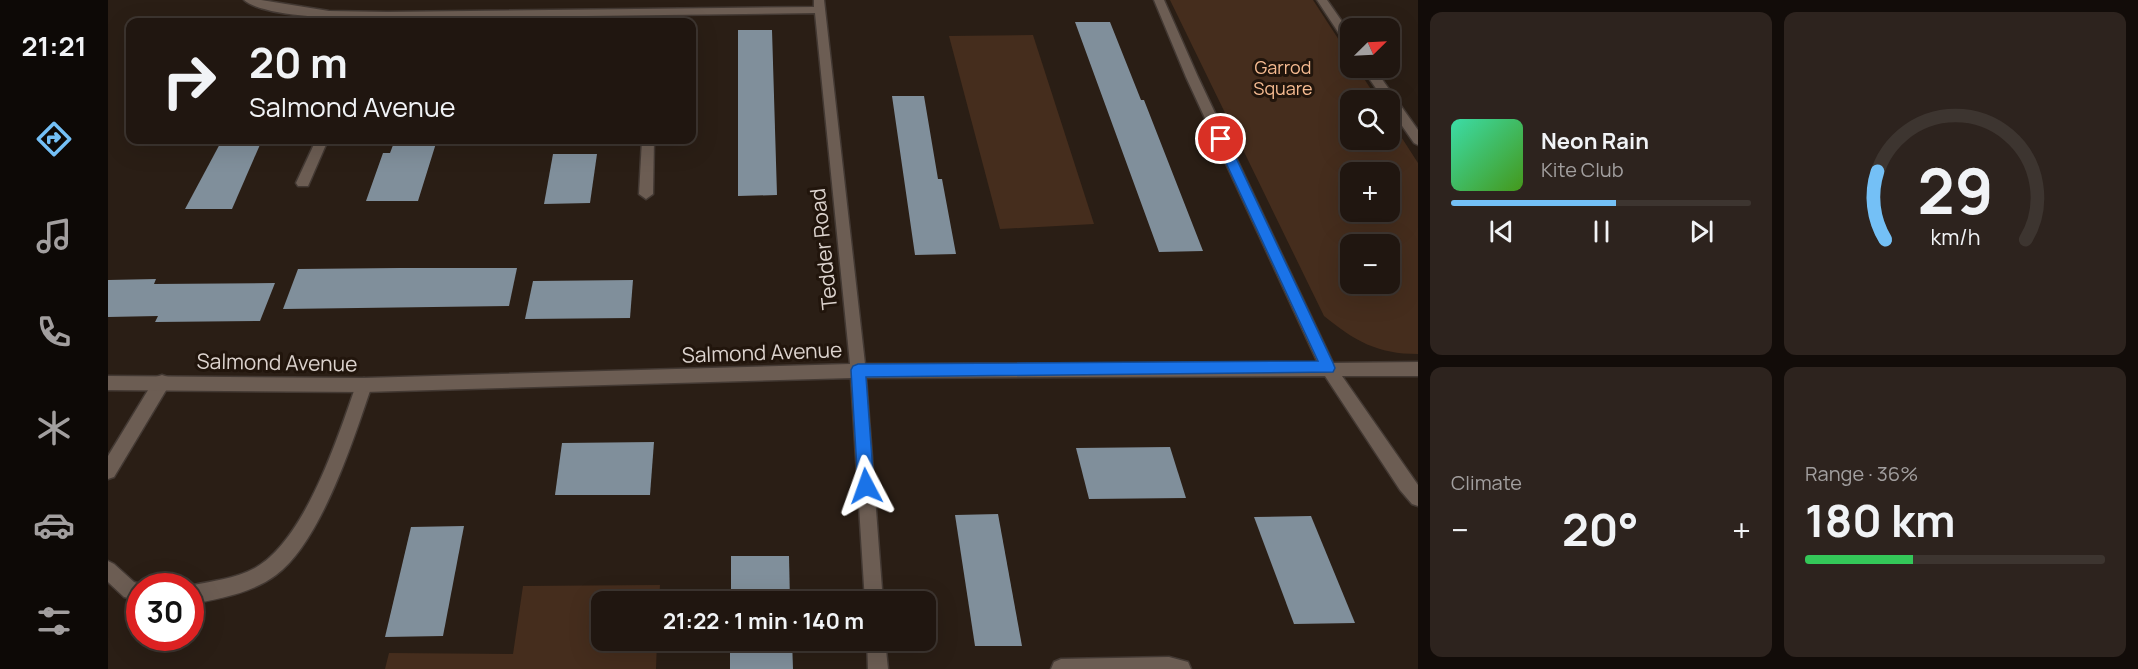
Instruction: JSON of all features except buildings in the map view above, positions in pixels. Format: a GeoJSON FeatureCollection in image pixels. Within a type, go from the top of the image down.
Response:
{"type":"FeatureCollection","features":[{"type":"Feature","properties":{"kind":"street"},"geometry":{"type":"LineString","coordinates":[[249,0],[272,3],[310,13],[381,18]]}},
{"type":"Feature","properties":{"kind":"street"},"geometry":{"type":"LineString","coordinates":[[564,13],[567,0]]}},
{"type":"Feature","properties":{"kind":"street"},"geometry":{"type":"LineString","coordinates":[[1159,0],[1197,88],[1328,368],[1406,484],[1418,498]]}},
{"type":"Feature","properties":{"kind":"street"},"geometry":{"type":"LineString","coordinates":[[1322,0],[1340,26]]}},
{"type":"Feature","properties":{"kind":"street"},"geometry":{"type":"LineString","coordinates":[[423,18],[564,13],[653,17],[819,5]]}},
{"type":"Feature","properties":{"kind":"street","name":"Tedder Road"},"geometry":{"type":"LineString","coordinates":[[819,5],[858,370],[873,591]]}},
{"type":"Feature","properties":{"kind":"street"},"geometry":{"type":"LineString","coordinates":[[1375,78],[1418,140]]}},
{"type":"Feature","properties":{"kind":"street"},"geometry":{"type":"LineString","coordinates":[[303,183],[320,144]]}},
{"type":"Feature","properties":{"kind":"street"},"geometry":{"type":"LineString","coordinates":[[646,194],[648,144]]}},
{"type":"Feature","properties":{"kind":"street","name":"Salmond Avenue"},"geometry":{"type":"LineString","coordinates":[[108,383],[364,385],[858,370],[1418,369]]}},
{"type":"Feature","properties":{"kind":"street"},"geometry":{"type":"LineString","coordinates":[[108,471],[162,382]]}},
{"type":"Feature","properties":{"kind":"street"},"geometry":{"type":"LineString","coordinates":[[204,593],[222,590],[250,579],[278,562],[320,496],[364,385]]}},
{"type":"Feature","properties":{"kind":"street"},"geometry":{"type":"LineString","coordinates":[[108,570],[126,587]]}},
{"type":"Feature","properties":{"kind":"street"},"geometry":{"type":"LineString","coordinates":[[877,651],[878,669]]}},
{"type":"Feature","properties":{"kind":"street"},"geometry":{"type":"LineString","coordinates":[[1061,669],[1169,667],[1181,669]]}},
{"type":"Feature","properties":{"kind":"green space","name":"Garrod Square"},"geometry":{"type":"Polygon","coordinates":[[[1170,0],[1313,0],[1340,42],[1340,78],[1364,78],[1371,90],[1340,90],[1340,150],[1400,150],[1400,135],[1418,163],[1418,354],[1378,349],[1346,332],[1324,316],[1170,0]]]}},
{"type":"Feature","properties":{"kind":"green space"},"geometry":{"type":"Polygon","coordinates":[[[1033,35],[1094,224],[1000,229],[949,36],[1033,35]]]}},
{"type":"Feature","properties":{"kind":"green space"},"geometry":{"type":"Polygon","coordinates":[[[660,585],[660,591],[591,591],[591,651],[657,651],[656,669],[385,669],[389,653],[513,654],[523,586],[660,585]]]}},
{"type":"Feature","properties":{"kind":"route"},"geometry":{"type":"LineString","coordinates":[[866,486],[858,370],[1328,368],[1221,139]]}}]}
